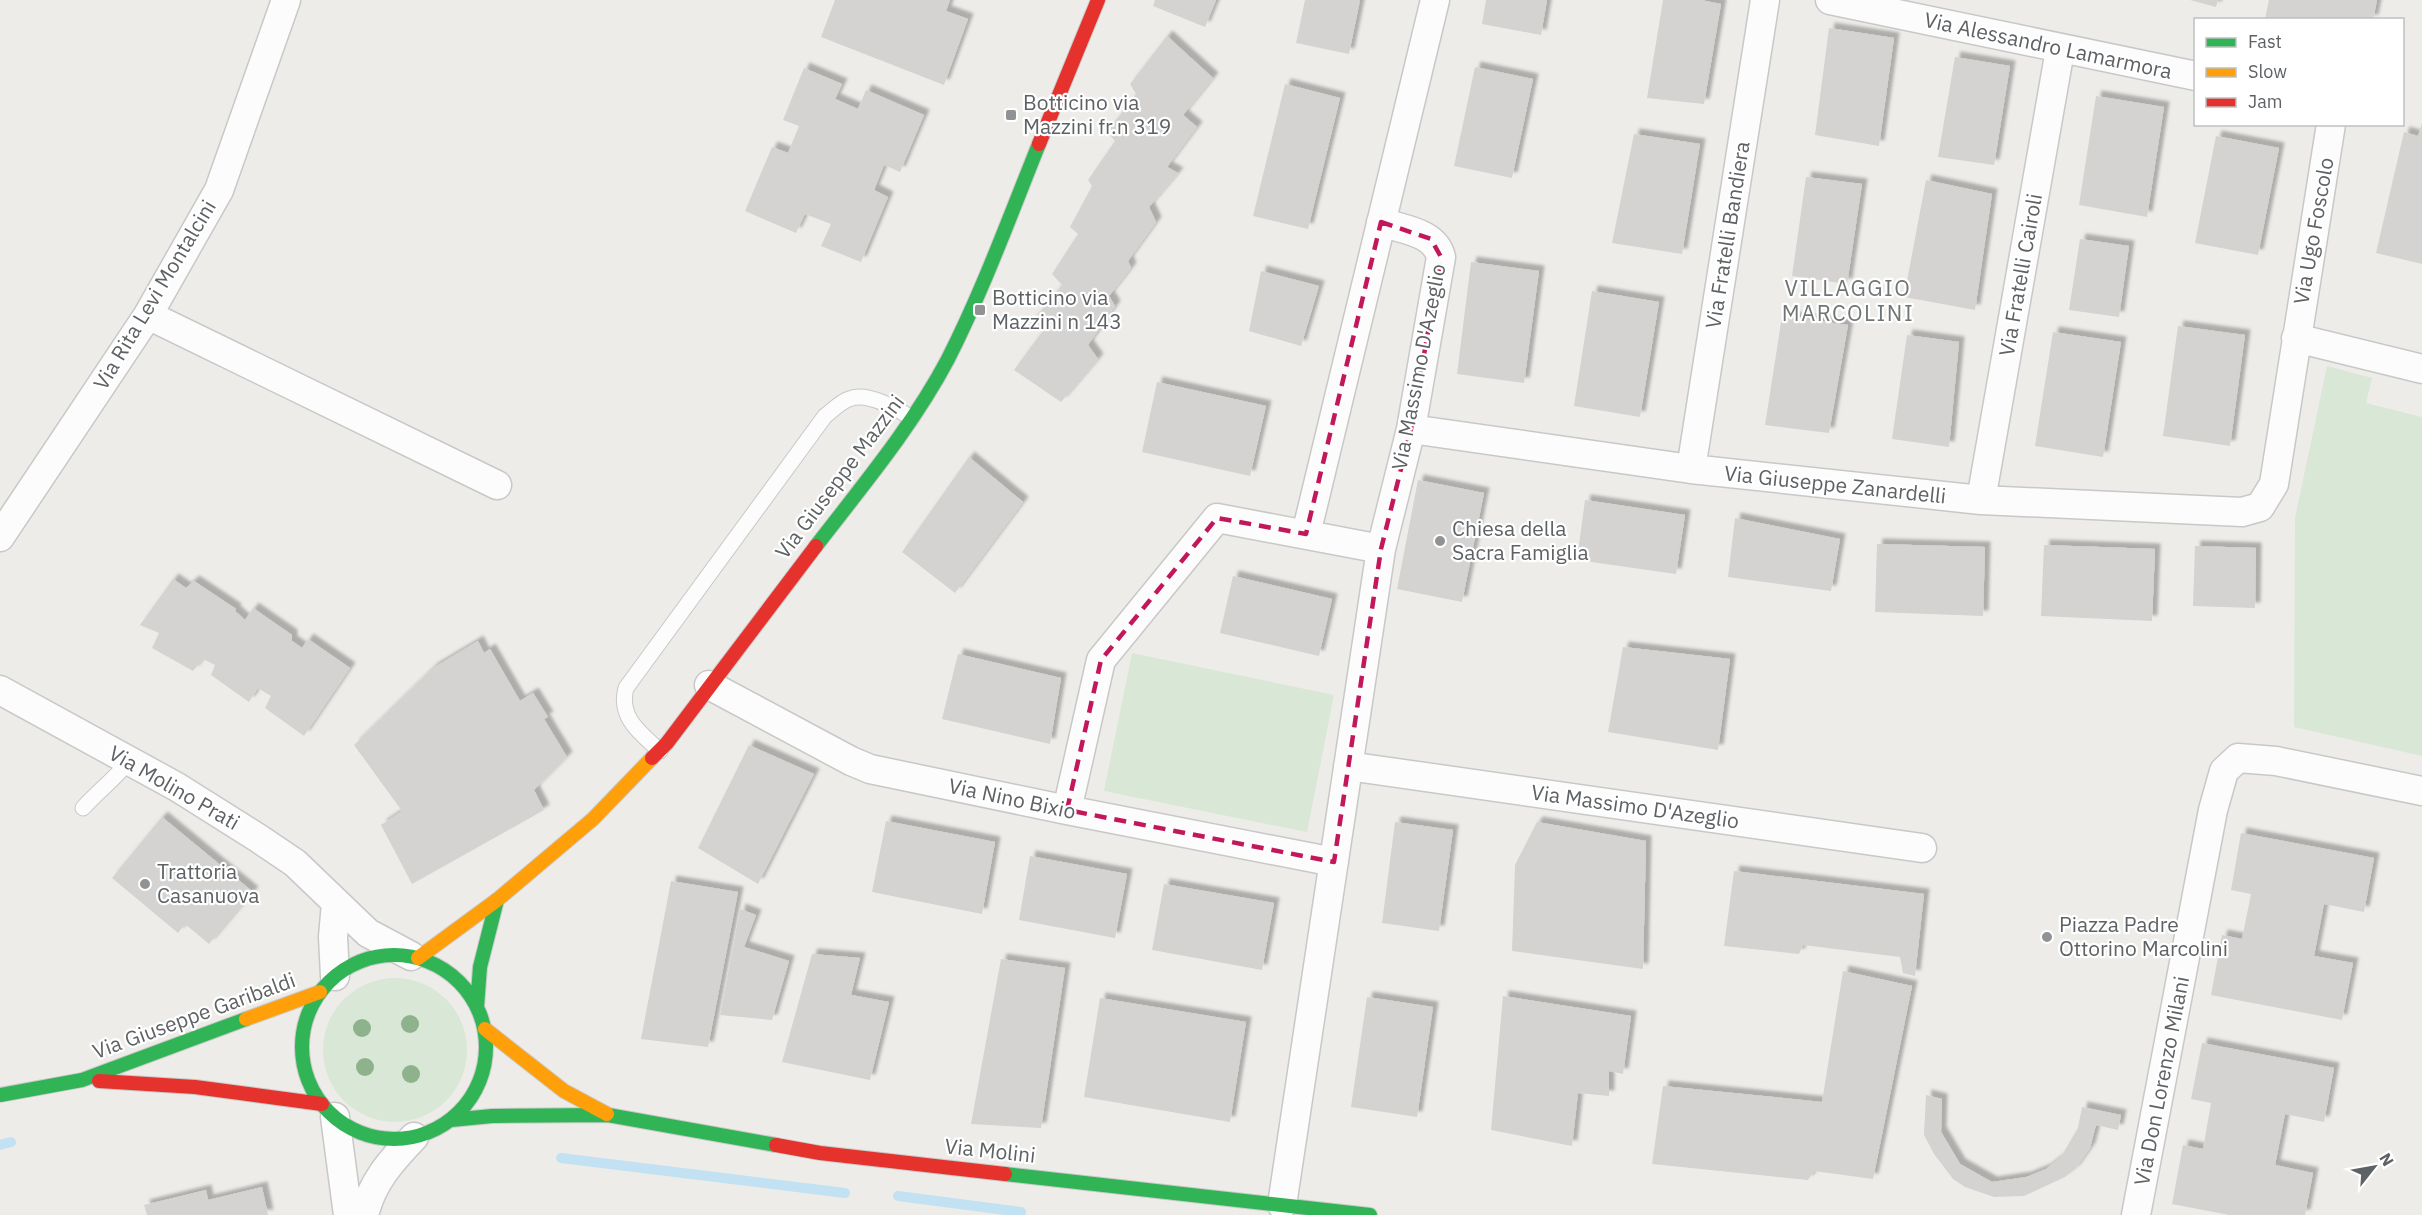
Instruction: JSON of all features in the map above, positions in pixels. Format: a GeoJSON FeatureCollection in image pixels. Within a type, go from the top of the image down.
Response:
{"type":"FeatureCollection","features":[{"type":"Feature","properties":{"kind":"street","name":"Via Rita Levi Montalcini"},"geometry":{"type":"LineString","coordinates":[[0,537],[148,315],[219,190],[286,0]]}},
{"type":"Feature","properties":{"kind":"street","name":"Via Giuseppe Mazzini"},"geometry":{"type":"LineString","coordinates":[[414,957],[497,900],[610,803],[660,751],[912,418],[947,360],[970,312],[1098,0]]}},
{"type":"Feature","properties":{"kind":"street"},"geometry":{"type":"LineString","coordinates":[[1306,534],[1435,0]]}},
{"type":"Feature","properties":{"kind":"street","name":"Via Fratelli Bandiera"},"geometry":{"type":"LineString","coordinates":[[1691,470],[1765,0]]}},
{"type":"Feature","properties":{"kind":"street","name":"Via Alessandro Lamarmora"},"geometry":{"type":"LineString","coordinates":[[1830,0],[2060,50],[2194,76]]}},
{"type":"Feature","properties":{"kind":"street","name":"Via Fratelli Cairoli"},"geometry":{"type":"LineString","coordinates":[[1981,500],[2060,50]]}},
{"type":"Feature","properties":{"kind":"street","name":"Via Ugo Foscolo"},"geometry":{"type":"LineString","coordinates":[[2260,507],[2274,484],[2331,126]]}},
{"type":"Feature","properties":{"kind":"street","name":"Via Massimo D'Azeglio"},"geometry":{"type":"LineString","coordinates":[[1282,1205],[1381,549],[1411,429],[1441,257],[1439,247],[1431,239],[1381,222]]}},
{"type":"Feature","properties":{"kind":"street"},"geometry":{"type":"LineString","coordinates":[[148,315],[498,485]]}},
{"type":"Feature","properties":{"kind":"street"},"geometry":{"type":"LineString","coordinates":[[2296,338],[2422,369]]}},
{"type":"Feature","properties":{"kind":"street","name":"Via Giuseppe Zanardelli"},"geometry":{"type":"LineString","coordinates":[[1411,429],[1691,470],[1981,500],[2242,512],[2260,507]]}},
{"type":"Feature","properties":{"kind":"street"},"geometry":{"type":"LineString","coordinates":[[1067,810],[1101,660],[1217,518],[1381,549]]}},
{"type":"Feature","properties":{"kind":"street","name":"Via Nino Bixio"},"geometry":{"type":"LineString","coordinates":[[709,685],[850,761],[870,769],[1334,862]]}},
{"type":"Feature","properties":{"kind":"street","name":"Via Molino Prati"},"geometry":{"type":"LineString","coordinates":[[0,690],[129,760],[258,838],[295,863],[368,933],[414,957]]}},
{"type":"Feature","properties":{"kind":"street","name":"Via Don Lorenzo Milani"},"geometry":{"type":"LineString","coordinates":[[2136,1215],[2213,810],[2224,771],[2238,758],[2276,761],[2422,791]]}},
{"type":"Feature","properties":{"kind":"street","name":"Via Massimo D'Azeglio"},"geometry":{"type":"LineString","coordinates":[[1348,766],[1922,848]]}},
{"type":"Feature","properties":{"kind":"street"},"geometry":{"type":"LineString","coordinates":[[477,1007],[480,967],[497,900]]}},
{"type":"Feature","properties":{"kind":"street"},"geometry":{"type":"LineString","coordinates":[[328,984],[336,903]]}},
{"type":"Feature","properties":{"kind":"street","name":"Via Giuseppe Garibaldi"},"geometry":{"type":"LineString","coordinates":[[0,1095],[82,1080],[328,984],[366,959],[384,955],[414,957],[442,968],[463,985],[477,1007],[485,1029],[484,1069],[466,1105],[451,1120],[434,1130],[414,1137],[393,1139],[372,1136],[352,1129],[328,1111],[308,1078],[302,1048],[307,1018],[328,984]]}},
{"type":"Feature","properties":{"kind":"street","name":"Via Molini"},"geometry":{"type":"LineString","coordinates":[[485,1029],[564,1091],[608,1115]]}},
{"type":"Feature","properties":{"kind":"street","name":"Via Giuseppe Garibaldi"},"geometry":{"type":"LineString","coordinates":[[82,1080],[195,1087],[328,1111]]}},
{"type":"Feature","properties":{"kind":"street"},"geometry":{"type":"LineString","coordinates":[[328,1111],[348,1215]]}},
{"type":"Feature","properties":{"kind":"street","name":"Via Molini"},"geometry":{"type":"LineString","coordinates":[[451,1120],[492,1116],[608,1115],[820,1153],[1370,1215]]}},
{"type":"Feature","properties":{"kind":"street"},"geometry":{"type":"LineString","coordinates":[[364,1215],[370,1192],[387,1166],[414,1137]]}},
{"type":"Feature","properties":{"kind":"lane"},"geometry":{"type":"LineString","coordinates":[[660,751],[634,728],[626,713],[623,700],[626,688],[825,416],[850,398],[873,399],[912,418]]}},
{"type":"Feature","properties":{"kind":"lane"},"geometry":{"type":"LineString","coordinates":[[83,808],[106,783],[119,775],[129,760]]}},
{"type":"Feature","properties":{"kind":"highlighted area"},"geometry":{"type":"Polygon","coordinates":[[[1381,222],[1431,239],[1441,257],[1411,429],[1381,549],[1334,862],[1067,810],[1101,660],[1217,518],[1306,534],[1381,222]]]}},
{"type":"Feature","properties":{"kind":"green space"},"geometry":{"type":"Polygon","coordinates":[[[2327,366],[2372,378],[2366,403],[2422,417],[2422,756],[2294,727],[2295,518],[2327,366]]]}},
{"type":"Feature","properties":{"kind":"green space"},"geometry":{"type":"Polygon","coordinates":[[[1132,653],[1334,695],[1307,832],[1104,791],[1132,653]]]}},
{"type":"Feature","properties":{"kind":"green space"},"geometry":{"type":"Polygon","coordinates":[[[395,978],[423,983],[446,999],[462,1022],[467,1050],[462,1078],[446,1101],[423,1117],[395,1122],[367,1117],[344,1101],[328,1078],[323,1050],[328,1022],[344,999],[367,983],[395,978]]]}},
{"type":"Feature","properties":{"kind":"building"},"geometry":{"type":"Polygon","coordinates":[[[835,0],[950,0],[946,11],[968,19],[944,85],[821,37],[835,0]]]}},
{"type":"Feature","properties":{"kind":"building"},"geometry":{"type":"Polygon","coordinates":[[[1155,0],[1216,0],[1205,27],[1153,6],[1155,0]]]}},
{"type":"Feature","properties":{"kind":"building"},"geometry":{"type":"Polygon","coordinates":[[[1305,0],[1360,0],[1349,54],[1296,43],[1305,0]]]}},
{"type":"Feature","properties":{"kind":"building"},"geometry":{"type":"Polygon","coordinates":[[[1486,0],[1547,0],[1541,35],[1482,24],[1486,0]]]}},
{"type":"Feature","properties":{"kind":"building"},"geometry":{"type":"Polygon","coordinates":[[[1663,0],[1701,0],[1721,4],[1704,104],[1647,98],[1663,0]]]}},
{"type":"Feature","properties":{"kind":"building"},"geometry":{"type":"Polygon","coordinates":[[[2190,0],[2218,0],[2216,7],[2190,0]]]}},
{"type":"Feature","properties":{"kind":"building"},"geometry":{"type":"Polygon","coordinates":[[[2269,0],[2377,0],[2373,18],[2265,18],[2269,0]]]}},
{"type":"Feature","properties":{"kind":"building"},"geometry":{"type":"Polygon","coordinates":[[[1829,28],[1894,38],[1879,146],[1815,135],[1829,28]]]}},
{"type":"Feature","properties":{"kind":"building"},"geometry":{"type":"Polygon","coordinates":[[[1167,36],[1213,78],[1183,115],[1197,127],[1167,167],[1178,173],[1149,207],[1156,222],[1128,261],[1131,268],[1109,296],[1115,306],[1088,345],[1098,359],[1061,402],[1014,370],[1042,332],[1031,323],[1062,285],[1052,274],[1078,234],[1070,227],[1092,186],[1088,180],[1115,141],[1107,132],[1136,94],[1130,84],[1167,36]]]}},
{"type":"Feature","properties":{"kind":"building"},"geometry":{"type":"Polygon","coordinates":[[[1955,57],[2010,66],[1994,165],[1938,157],[1955,57]]]}},
{"type":"Feature","properties":{"kind":"building"},"geometry":{"type":"Polygon","coordinates":[[[1475,67],[1533,79],[1512,178],[1454,166],[1475,67]]]}},
{"type":"Feature","properties":{"kind":"building"},"geometry":{"type":"Polygon","coordinates":[[[804,68],[842,84],[835,99],[858,109],[866,90],[924,115],[900,172],[884,165],[874,190],[888,197],[861,262],[821,246],[831,224],[805,214],[796,233],[745,211],[772,147],[788,153],[799,126],[783,120],[804,68]]]}},
{"type":"Feature","properties":{"kind":"building"},"geometry":{"type":"Polygon","coordinates":[[[1285,84],[1340,98],[1308,229],[1253,216],[1285,84]]]}},
{"type":"Feature","properties":{"kind":"building"},"geometry":{"type":"Polygon","coordinates":[[[2096,96],[2164,107],[2147,217],[2079,205],[2096,96]]]}},
{"type":"Feature","properties":{"kind":"building"},"geometry":{"type":"Polygon","coordinates":[[[2422,123],[2422,264],[2376,253],[2404,132],[2418,136],[2422,123]]]}},
{"type":"Feature","properties":{"kind":"building"},"geometry":{"type":"Polygon","coordinates":[[[1634,134],[1700,144],[1682,254],[1612,243],[1634,134]]]}},
{"type":"Feature","properties":{"kind":"building"},"geometry":{"type":"Polygon","coordinates":[[[2216,136],[2279,148],[2258,255],[2195,243],[2216,136]]]}},
{"type":"Feature","properties":{"kind":"building"},"geometry":{"type":"Polygon","coordinates":[[[1806,177],[1862,184],[1847,284],[1792,276],[1806,177]]]}},
{"type":"Feature","properties":{"kind":"building"},"geometry":{"type":"Polygon","coordinates":[[[1926,180],[1992,194],[1975,310],[1904,297],[1926,180]]]}},
{"type":"Feature","properties":{"kind":"building"},"geometry":{"type":"Polygon","coordinates":[[[2080,239],[2129,246],[2119,317],[2069,310],[2080,239]]]}},
{"type":"Feature","properties":{"kind":"building"},"geometry":{"type":"Polygon","coordinates":[[[1471,262],[1539,271],[1524,383],[1457,374],[1471,262]]]}},
{"type":"Feature","properties":{"kind":"building"},"geometry":{"type":"Polygon","coordinates":[[[1261,271],[1319,286],[1301,346],[1249,331],[1261,271]]]}},
{"type":"Feature","properties":{"kind":"building"},"geometry":{"type":"Polygon","coordinates":[[[1592,291],[1659,302],[1640,417],[1574,406],[1592,291]]]}},
{"type":"Feature","properties":{"kind":"building"},"geometry":{"type":"Polygon","coordinates":[[[1782,316],[1848,325],[1829,433],[1765,425],[1782,316]]]}},
{"type":"Feature","properties":{"kind":"building"},"geometry":{"type":"Polygon","coordinates":[[[2178,326],[2245,335],[2230,446],[2163,436],[2178,326]]]}},
{"type":"Feature","properties":{"kind":"building"},"geometry":{"type":"Polygon","coordinates":[[[2053,332],[2121,342],[2103,457],[2035,446],[2053,332]]]}},
{"type":"Feature","properties":{"kind":"building"},"geometry":{"type":"Polygon","coordinates":[[[1907,335],[1959,342],[1949,447],[1892,439],[1907,335]]]}},
{"type":"Feature","properties":{"kind":"building"},"geometry":{"type":"Polygon","coordinates":[[[1157,382],[1266,406],[1250,476],[1142,452],[1157,382]]]}},
{"type":"Feature","properties":{"kind":"building"},"geometry":{"type":"Polygon","coordinates":[[[969,457],[1023,502],[955,593],[902,552],[969,457]]]}},
{"type":"Feature","properties":{"kind":"building","name":"Chiesa della Sacra Famiglia"},"geometry":{"type":"Polygon","coordinates":[[[1418,480],[1484,493],[1462,602],[1397,589],[1418,480]]]}},
{"type":"Feature","properties":{"kind":"building"},"geometry":{"type":"Polygon","coordinates":[[[1585,500],[1685,515],[1676,574],[1577,560],[1585,500]]]}},
{"type":"Feature","properties":{"kind":"building"},"geometry":{"type":"Polygon","coordinates":[[[1735,518],[1840,539],[1831,591],[1728,577],[1735,518]]]}},
{"type":"Feature","properties":{"kind":"building"},"geometry":{"type":"Polygon","coordinates":[[[1877,544],[1985,547],[1983,616],[1875,612],[1877,544]]]}},
{"type":"Feature","properties":{"kind":"building"},"geometry":{"type":"Polygon","coordinates":[[[2044,545],[2155,549],[2152,621],[2041,616],[2044,545]]]}},
{"type":"Feature","properties":{"kind":"building"},"geometry":{"type":"Polygon","coordinates":[[[2195,546],[2256,548],[2255,608],[2193,606],[2195,546]]]}},
{"type":"Feature","properties":{"kind":"building"},"geometry":{"type":"Polygon","coordinates":[[[1233,576],[1332,599],[1319,656],[1220,633],[1233,576]]]}},
{"type":"Feature","properties":{"kind":"building"},"geometry":{"type":"Polygon","coordinates":[[[173,579],[186,588],[194,581],[236,609],[235,611],[245,620],[253,608],[292,635],[292,641],[302,648],[308,639],[350,668],[304,736],[265,708],[271,696],[258,688],[249,702],[211,675],[215,665],[203,659],[193,671],[152,648],[159,633],[140,625],[173,579]]]}},
{"type":"Feature","properties":{"kind":"building"},"geometry":{"type":"Polygon","coordinates":[[[478,641],[484,653],[490,649],[520,701],[533,693],[548,717],[544,719],[567,757],[534,790],[544,810],[412,884],[381,825],[402,811],[354,745],[433,668],[478,641]]]}},
{"type":"Feature","properties":{"kind":"building"},"geometry":{"type":"Polygon","coordinates":[[[1623,647],[1730,659],[1718,750],[1608,732],[1623,647]]]}},
{"type":"Feature","properties":{"kind":"building"},"geometry":{"type":"Polygon","coordinates":[[[958,654],[1061,678],[1050,744],[942,719],[958,654]]]}},
{"type":"Feature","properties":{"kind":"building"},"geometry":{"type":"Polygon","coordinates":[[[749,745],[814,774],[758,884],[698,848],[749,745]]]}},
{"type":"Feature","properties":{"kind":"building"},"geometry":{"type":"Polygon","coordinates":[[[162,817],[253,892],[209,944],[185,924],[178,933],[112,878],[162,817]]]}},
{"type":"Feature","properties":{"kind":"building"},"geometry":{"type":"Polygon","coordinates":[[[886,821],[995,842],[982,914],[872,892],[886,821]]]}},
{"type":"Feature","properties":{"kind":"building"},"geometry":{"type":"Polygon","coordinates":[[[1395,822],[1453,830],[1439,931],[1382,923],[1395,822]]]}},
{"type":"Feature","properties":{"kind":"building"},"geometry":{"type":"Polygon","coordinates":[[[1537,822],[1646,841],[1643,969],[1512,951],[1515,865],[1537,822]]]}},
{"type":"Feature","properties":{"kind":"building"},"geometry":{"type":"Polygon","coordinates":[[[2241,833],[2374,858],[2364,912],[2324,904],[2314,956],[2353,963],[2342,1020],[2211,995],[2222,935],[2242,939],[2251,894],[2231,890],[2241,833]]]}},
{"type":"Feature","properties":{"kind":"building"},"geometry":{"type":"Polygon","coordinates":[[[1030,856],[1127,874],[1115,938],[1019,920],[1030,856]]]}},
{"type":"Feature","properties":{"kind":"building"},"geometry":{"type":"Polygon","coordinates":[[[1734,871],[1924,894],[1915,976],[1903,973],[1900,957],[1803,945],[1799,954],[1724,946],[1734,871]]]}},
{"type":"Feature","properties":{"kind":"building"},"geometry":{"type":"Polygon","coordinates":[[[671,881],[738,892],[708,1047],[641,1039],[671,881]]]}},
{"type":"Feature","properties":{"kind":"building"},"geometry":{"type":"Polygon","coordinates":[[[1164,884],[1274,903],[1262,970],[1152,950],[1164,884]]]}},
{"type":"Feature","properties":{"kind":"building"},"geometry":{"type":"Polygon","coordinates":[[[740,909],[756,915],[744,947],[789,961],[772,1020],[720,1015],[740,909]]]}},
{"type":"Feature","properties":{"kind":"building"},"geometry":{"type":"Polygon","coordinates":[[[812,954],[860,958],[851,995],[889,1002],[870,1080],[782,1062],[812,954]]]}},
{"type":"Feature","properties":{"kind":"building"},"geometry":{"type":"Polygon","coordinates":[[[1001,959],[1065,968],[1041,1128],[971,1124],[1001,959]]]}},
{"type":"Feature","properties":{"kind":"building"},"geometry":{"type":"Polygon","coordinates":[[[1843,971],[1912,986],[1873,1179],[1814,1171],[1808,1180],[1652,1164],[1663,1086],[1822,1102],[1843,971]]]}},
{"type":"Feature","properties":{"kind":"building"},"geometry":{"type":"Polygon","coordinates":[[[1503,996],[1631,1016],[1623,1074],[1609,1071],[1609,1096],[1578,1093],[1572,1146],[1491,1130],[1503,996]]]}},
{"type":"Feature","properties":{"kind":"building"},"geometry":{"type":"Polygon","coordinates":[[[1367,997],[1433,1007],[1417,1117],[1351,1107],[1367,997]]]}},
{"type":"Feature","properties":{"kind":"building"},"geometry":{"type":"Polygon","coordinates":[[[1100,998],[1246,1022],[1230,1122],[1084,1097],[1100,998]]]}},
{"type":"Feature","properties":{"kind":"building"},"geometry":{"type":"Polygon","coordinates":[[[2202,1043],[2334,1068],[2324,1122],[2285,1114],[2275,1165],[2313,1173],[2305,1215],[2229,1215],[2172,1204],[2183,1145],[2203,1149],[2211,1103],[2191,1099],[2202,1043]]]}},
{"type":"Feature","properties":{"kind":"building"},"geometry":{"type":"Polygon","coordinates":[[[1926,1095],[1942,1099],[1941,1132],[1960,1164],[1992,1182],[2026,1177],[2046,1169],[2061,1157],[2078,1128],[2082,1107],[2121,1115],[2118,1130],[2096,1125],[2090,1148],[2075,1169],[2065,1177],[2024,1196],[1994,1197],[1965,1187],[1953,1179],[1934,1154],[1924,1135],[1926,1095]]]}},
{"type":"Feature","properties":{"kind":"building"},"geometry":{"type":"Polygon","coordinates":[[[262,1187],[268,1215],[147,1215],[144,1205],[206,1190],[208,1200],[262,1187]]]}},
{"type":"Feature","properties":{"kind":"waterway"},"geometry":{"type":"LineString","coordinates":[[0,1145],[11,1142]]}},
{"type":"Feature","properties":{"kind":"waterway"},"geometry":{"type":"LineString","coordinates":[[561,1158],[845,1193]]}},
{"type":"Feature","properties":{"kind":"waterway"},"geometry":{"type":"LineString","coordinates":[[898,1196],[1021,1212]]}},
{"type":"Feature","properties":{"kind":"traffic: fast"},"geometry":{"type":"LineString","coordinates":[[816,546],[903,432],[948,359],[985,280],[1039,144]]}},
{"type":"Feature","properties":{"kind":"traffic: fast"},"geometry":{"type":"LineString","coordinates":[[477,1007],[480,967],[497,900]]}},
{"type":"Feature","properties":{"kind":"traffic: fast"},"geometry":{"type":"LineString","coordinates":[[394,955],[429,962],[459,982],[479,1012],[486,1047],[479,1082],[459,1112],[429,1132],[394,1139],[359,1132],[329,1112],[309,1082],[302,1047],[309,1012],[329,982],[359,962],[394,955]]}},
{"type":"Feature","properties":{"kind":"traffic: fast"},"geometry":{"type":"LineString","coordinates":[[0,1095],[82,1080],[246,1019]]}},
{"type":"Feature","properties":{"kind":"traffic: fast"},"geometry":{"type":"LineString","coordinates":[[451,1120],[492,1116],[608,1115],[776,1145]]}},
{"type":"Feature","properties":{"kind":"traffic: fast"},"geometry":{"type":"LineString","coordinates":[[1005,1174],[1370,1215]]}},
{"type":"Feature","properties":{"kind":"traffic: slow"},"geometry":{"type":"LineString","coordinates":[[418,958],[497,900],[593,819],[652,758]]}},
{"type":"Feature","properties":{"kind":"traffic: slow"},"geometry":{"type":"LineString","coordinates":[[246,1019],[320,992]]}},
{"type":"Feature","properties":{"kind":"traffic: slow"},"geometry":{"type":"LineString","coordinates":[[485,1029],[564,1091],[607,1114]]}},
{"type":"Feature","properties":{"kind":"traffic: jam"},"geometry":{"type":"LineString","coordinates":[[1039,144],[1098,0]]}},
{"type":"Feature","properties":{"kind":"traffic: jam"},"geometry":{"type":"LineString","coordinates":[[652,758],[667,743],[816,546]]}},
{"type":"Feature","properties":{"kind":"traffic: jam"},"geometry":{"type":"LineString","coordinates":[[99,1081],[195,1087],[322,1104]]}},
{"type":"Feature","properties":{"kind":"traffic: jam"},"geometry":{"type":"LineString","coordinates":[[776,1145],[820,1153],[1005,1174]]}},
{"type":"Feature","properties":{"kind":"place","name":"Botticino via Mazzini fr.n 319"},"geometry":{"type":"Point","coordinates":[1011,115]}},
{"type":"Feature","properties":{"kind":"place","name":"Botticino via Mazzini n 143"},"geometry":{"type":"Point","coordinates":[980,310]}},
{"type":"Feature","properties":{"kind":"place","name":"Chiesa della Sacra Famiglia"},"geometry":{"type":"Point","coordinates":[1440,541]}},
{"type":"Feature","properties":{"kind":"place","name":"Trattoria Casanuova"},"geometry":{"type":"Point","coordinates":[145,884]}},
{"type":"Feature","properties":{"kind":"place","name":"Piazza Padre Ottorino Marcolini"},"geometry":{"type":"Point","coordinates":[2047,937]}},
{"type":"Feature","properties":{"kind":"district","name":"VILLAGGIO MARCOLINI"},"geometry":{"type":"Point","coordinates":[1848,300]}}]}
